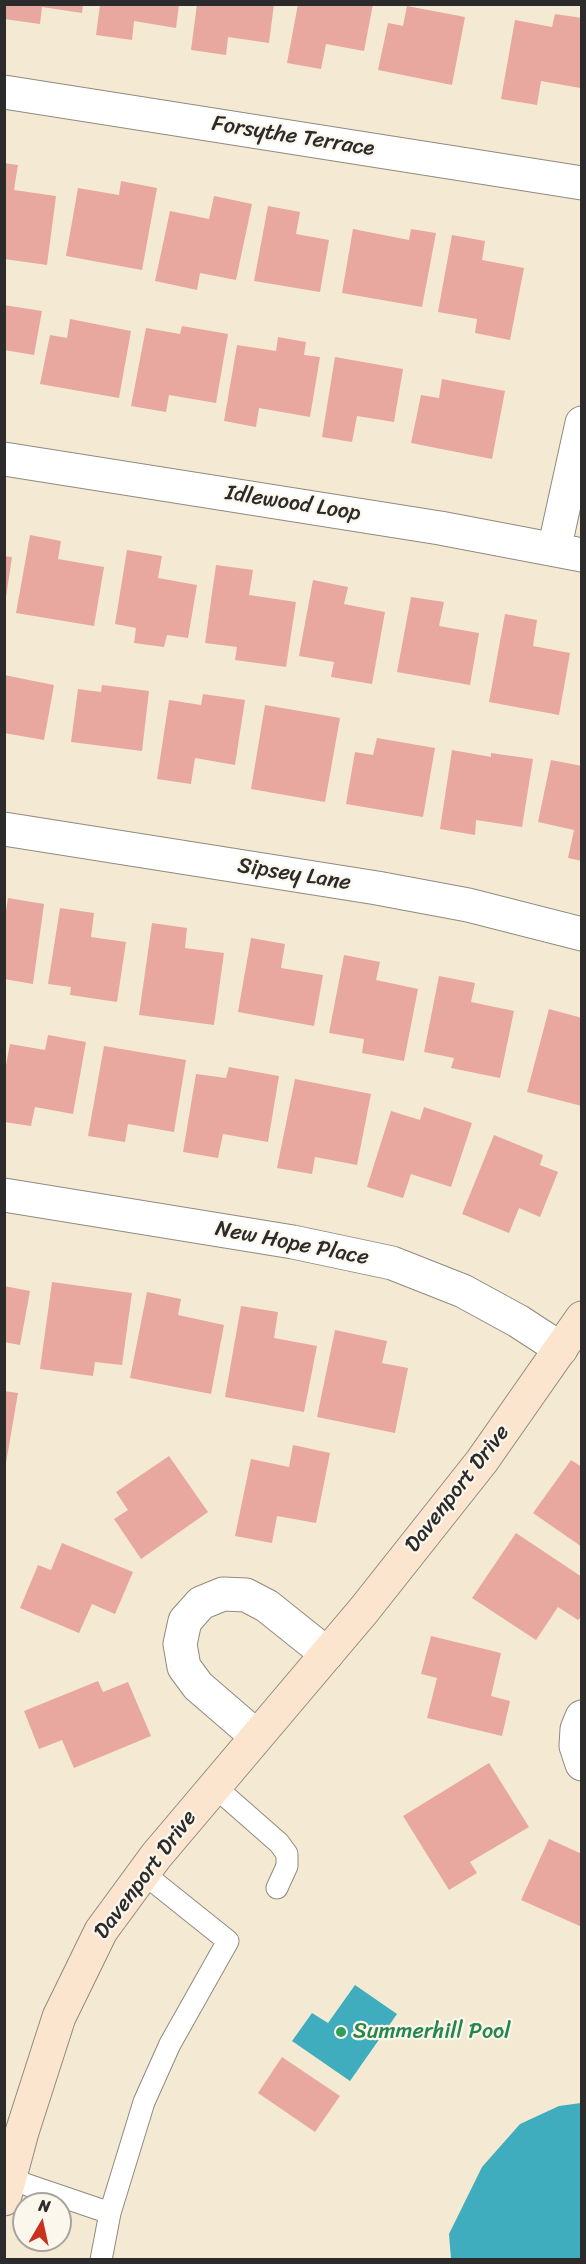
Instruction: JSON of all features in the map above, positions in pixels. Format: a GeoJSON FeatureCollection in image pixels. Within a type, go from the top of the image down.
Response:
{"type":"FeatureCollection","features":[{"type":"Feature","properties":{"kind":"street","name":"Forsythe Terrace"},"geometry":{"type":"LineString","coordinates":[[4,92],[582,183]]}},
{"type":"Feature","properties":{"kind":"street"},"geometry":{"type":"LineString","coordinates":[[568,552],[582,423]]}},
{"type":"Feature","properties":{"kind":"street","name":"Idlewood Loop"},"geometry":{"type":"LineString","coordinates":[[4,459],[440,528],[568,552]]}},
{"type":"Feature","properties":{"kind":"street","name":"Sipsey Lane"},"geometry":{"type":"LineString","coordinates":[[4,829],[377,888],[468,905],[582,934]]}},
{"type":"Feature","properties":{"kind":"street","name":"New Hope Place"},"geometry":{"type":"LineString","coordinates":[[4,1195],[293,1242],[392,1263],[463,1291],[518,1321],[561,1349]]}},
{"type":"Feature","properties":{"kind":"street","name":"Davenport Drive"},"geometry":{"type":"LineString","coordinates":[[7,2189],[22,2132],[59,2017],[101,1931],[143,1873],[327,1653],[482,1461],[582,1318]]}},
{"type":"Feature","properties":{"kind":"street"},"geometry":{"type":"LineString","coordinates":[[256,1736],[198,1686],[184,1668],[180,1644],[185,1621],[201,1603],[223,1594],[246,1595],[267,1606],[327,1653]]}},
{"type":"Feature","properties":{"kind":"street"},"geometry":{"type":"LineString","coordinates":[[582,1717],[577,1729],[576,1746],[582,1764]]}},
{"type":"Feature","properties":{"kind":"lane"},"geometry":{"type":"LineString","coordinates":[[214,1786],[279,1843],[287,1854],[287,1866],[277,1887]]}},
{"type":"Feature","properties":{"kind":"lane"},"geometry":{"type":"LineString","coordinates":[[101,2259],[110,2213],[144,2102],[170,2044],[228,1941],[143,1873]]}},
{"type":"Feature","properties":{"kind":"lane"},"geometry":{"type":"LineString","coordinates":[[7,2189],[110,2213]]}},
{"type":"Feature","properties":{"kind":"water","name":"Summerhill Pool"},"geometry":{"type":"Polygon","coordinates":[[[355,1985],[397,2014],[350,2081],[292,2041],[312,2013],[328,2023],[355,1985]]]}},
{"type":"Feature","properties":{"kind":"water"},"geometry":{"type":"Polygon","coordinates":[[[581,2103],[581,2259],[451,2259],[449,2234],[482,2167],[520,2124],[559,2106],[581,2103]]]}},
{"type":"Feature","properties":{"kind":"building"},"geometry":{"type":"Polygon","coordinates":[[[4,4],[83,4],[82,13],[42,7],[40,24],[4,19],[4,4]]]}},
{"type":"Feature","properties":{"kind":"building"},"geometry":{"type":"Polygon","coordinates":[[[197,4],[274,4],[269,43],[228,37],[226,55],[191,50],[197,4]]]}},
{"type":"Feature","properties":{"kind":"building"},"geometry":{"type":"Polygon","coordinates":[[[298,4],[373,4],[364,51],[326,44],[321,69],[287,63],[298,4]]]}},
{"type":"Feature","properties":{"kind":"building"},"geometry":{"type":"Polygon","coordinates":[[[100,5],[179,5],[176,28],[134,21],[132,40],[96,35],[100,5]]]}},
{"type":"Feature","properties":{"kind":"building"},"geometry":{"type":"Polygon","coordinates":[[[407,6],[465,17],[452,85],[378,70],[388,23],[403,26],[407,6]]]}},
{"type":"Feature","properties":{"kind":"building"},"geometry":{"type":"Polygon","coordinates":[[[555,14],[582,18],[580,88],[541,81],[537,105],[501,99],[515,20],[552,27],[555,14]]]}},
{"type":"Feature","properties":{"kind":"building"},"geometry":{"type":"Polygon","coordinates":[[[4,163],[18,165],[14,190],[56,196],[47,265],[4,259],[4,163]]]}},
{"type":"Feature","properties":{"kind":"building"},"geometry":{"type":"Polygon","coordinates":[[[121,181],[157,188],[142,270],[66,256],[78,188],[119,195],[121,181]]]}},
{"type":"Feature","properties":{"kind":"building"},"geometry":{"type":"Polygon","coordinates":[[[214,196],[252,204],[236,280],[200,273],[197,290],[155,281],[170,211],[209,219],[214,196]]]}},
{"type":"Feature","properties":{"kind":"building"},"geometry":{"type":"Polygon","coordinates":[[[268,206],[300,212],[296,234],[329,240],[320,292],[254,281],[268,206]]]}},
{"type":"Feature","properties":{"kind":"building"},"geometry":{"type":"Polygon","coordinates":[[[353,229],[409,240],[411,229],[436,233],[422,307],[342,293],[353,229]]]}},
{"type":"Feature","properties":{"kind":"building"},"geometry":{"type":"Polygon","coordinates":[[[452,235],[485,241],[482,260],[524,268],[510,340],[475,333],[477,319],[438,312],[452,235]]]}},
{"type":"Feature","properties":{"kind":"building"},"geometry":{"type":"Polygon","coordinates":[[[4,305],[42,311],[34,355],[4,350],[4,305]]]}},
{"type":"Feature","properties":{"kind":"building"},"geometry":{"type":"Polygon","coordinates":[[[70,319],[131,331],[119,398],[40,384],[50,335],[67,338],[70,319]]]}},
{"type":"Feature","properties":{"kind":"building"},"geometry":{"type":"Polygon","coordinates":[[[182,326],[228,334],[216,403],[169,395],[166,412],[131,406],[146,328],[180,334],[182,326]]]}},
{"type":"Feature","properties":{"kind":"building"},"geometry":{"type":"Polygon","coordinates":[[[278,337],[306,342],[304,355],[320,357],[310,417],[259,408],[256,427],[224,421],[237,345],[276,351],[278,337]]]}},
{"type":"Feature","properties":{"kind":"building"},"geometry":{"type":"Polygon","coordinates":[[[335,357],[403,369],[394,422],[357,416],[352,442],[322,437],[335,357]]]}},
{"type":"Feature","properties":{"kind":"building"},"geometry":{"type":"Polygon","coordinates":[[[442,379],[505,391],[492,459],[411,443],[421,395],[439,398],[442,379]]]}},
{"type":"Feature","properties":{"kind":"building"},"geometry":{"type":"Polygon","coordinates":[[[30,535],[61,541],[58,559],[104,567],[94,626],[16,613],[30,535]]]}},
{"type":"Feature","properties":{"kind":"building"},"geometry":{"type":"Polygon","coordinates":[[[127,550],[162,556],[158,578],[197,585],[188,638],[167,635],[164,647],[134,643],[136,628],[115,624],[127,550]]]}},
{"type":"Feature","properties":{"kind":"building"},"geometry":{"type":"Polygon","coordinates":[[[4,556],[12,557],[6,597],[4,597],[4,556]]]}},
{"type":"Feature","properties":{"kind":"building"},"geometry":{"type":"Polygon","coordinates":[[[216,565],[253,570],[249,595],[296,602],[286,667],[235,660],[237,647],[205,643],[216,565]]]}},
{"type":"Feature","properties":{"kind":"building"},"geometry":{"type":"Polygon","coordinates":[[[313,580],[348,587],[344,604],[385,612],[372,684],[331,677],[334,662],[299,656],[313,580]]]}},
{"type":"Feature","properties":{"kind":"building"},"geometry":{"type":"Polygon","coordinates":[[[411,597],[444,602],[439,626],[479,633],[470,685],[397,672],[411,597]]]}},
{"type":"Feature","properties":{"kind":"building"},"geometry":{"type":"Polygon","coordinates":[[[505,614],[537,620],[533,646],[570,653],[559,715],[489,702],[505,614]]]}},
{"type":"Feature","properties":{"kind":"building"},"geometry":{"type":"Polygon","coordinates":[[[4,675],[54,685],[44,740],[4,733],[4,675]]]}},
{"type":"Feature","properties":{"kind":"building"},"geometry":{"type":"Polygon","coordinates":[[[102,685],[149,691],[142,751],[71,742],[78,689],[101,692],[102,685]]]}},
{"type":"Feature","properties":{"kind":"building"},"geometry":{"type":"Polygon","coordinates":[[[203,694],[245,700],[235,765],[195,758],[191,784],[157,779],[169,700],[201,705],[203,694]]]}},
{"type":"Feature","properties":{"kind":"building"},"geometry":{"type":"Polygon","coordinates":[[[265,705],[340,718],[325,802],[251,789],[265,705]]]}},
{"type":"Feature","properties":{"kind":"building"},"geometry":{"type":"Polygon","coordinates":[[[377,738],[435,748],[423,817],[346,804],[355,752],[373,755],[377,738]]]}},
{"type":"Feature","properties":{"kind":"building"},"geometry":{"type":"Polygon","coordinates":[[[452,750],[491,757],[491,753],[533,759],[522,827],[476,820],[475,835],[440,829],[452,750]]]}},
{"type":"Feature","properties":{"kind":"building"},"geometry":{"type":"Polygon","coordinates":[[[551,760],[582,766],[582,861],[568,858],[574,830],[538,822],[551,760]]]}},
{"type":"Feature","properties":{"kind":"building"},"geometry":{"type":"Polygon","coordinates":[[[8,898],[44,904],[33,984],[4,979],[4,923],[8,898]]]}},
{"type":"Feature","properties":{"kind":"building"},"geometry":{"type":"Polygon","coordinates":[[[60,908],[94,913],[91,937],[126,942],[117,1002],[70,995],[71,987],[48,984],[60,908]]]}},
{"type":"Feature","properties":{"kind":"building"},"geometry":{"type":"Polygon","coordinates":[[[152,923],[187,928],[185,948],[224,953],[214,1025],[139,1015],[152,923]]]}},
{"type":"Feature","properties":{"kind":"building"},"geometry":{"type":"Polygon","coordinates":[[[251,938],[285,944],[281,968],[323,975],[314,1026],[238,1012],[251,938]]]}},
{"type":"Feature","properties":{"kind":"building"},"geometry":{"type":"Polygon","coordinates":[[[344,955],[380,962],[376,980],[418,989],[404,1061],[362,1053],[364,1039],[329,1033],[344,955]]]}},
{"type":"Feature","properties":{"kind":"building"},"geometry":{"type":"Polygon","coordinates":[[[439,976],[475,983],[471,1002],[514,1011],[500,1078],[451,1068],[454,1058],[424,1052],[439,976]]]}},
{"type":"Feature","properties":{"kind":"building"},"geometry":{"type":"Polygon","coordinates":[[[549,1009],[582,1018],[582,1106],[527,1092],[549,1009]]]}},
{"type":"Feature","properties":{"kind":"building"},"geometry":{"type":"Polygon","coordinates":[[[48,1035],[86,1042],[73,1114],[35,1107],[31,1126],[4,1122],[4,1075],[10,1044],[45,1050],[48,1035]]]}},
{"type":"Feature","properties":{"kind":"building"},"geometry":{"type":"Polygon","coordinates":[[[104,1046],[186,1060],[174,1132],[128,1124],[125,1142],[88,1136],[104,1046]]]}},
{"type":"Feature","properties":{"kind":"building"},"geometry":{"type":"Polygon","coordinates":[[[229,1067],[279,1076],[268,1142],[223,1134],[218,1158],[183,1152],[196,1074],[226,1078],[229,1067]]]}},
{"type":"Feature","properties":{"kind":"building"},"geometry":{"type":"Polygon","coordinates":[[[295,1079],[371,1094],[357,1165],[315,1157],[312,1174],[277,1168],[295,1079]]]}},
{"type":"Feature","properties":{"kind":"building"},"geometry":{"type":"Polygon","coordinates":[[[424,1107],[472,1123],[451,1187],[411,1174],[403,1198],[367,1187],[391,1111],[420,1120],[424,1107]]]}},
{"type":"Feature","properties":{"kind":"building"},"geometry":{"type":"Polygon","coordinates":[[[494,1135],[543,1155],[540,1165],[558,1172],[540,1217],[519,1208],[509,1233],[462,1214],[494,1135]]]}},
{"type":"Feature","properties":{"kind":"building"},"geometry":{"type":"Polygon","coordinates":[[[52,1282],[132,1293],[122,1365],[95,1362],[93,1376],[40,1369],[52,1282]]]}},
{"type":"Feature","properties":{"kind":"building"},"geometry":{"type":"Polygon","coordinates":[[[4,1286],[30,1291],[20,1345],[4,1342],[4,1286]]]}},
{"type":"Feature","properties":{"kind":"building"},"geometry":{"type":"Polygon","coordinates":[[[147,1292],[181,1299],[178,1315],[224,1325],[211,1394],[130,1378],[147,1292]]]}},
{"type":"Feature","properties":{"kind":"building"},"geometry":{"type":"Polygon","coordinates":[[[241,1306],[278,1312],[274,1338],[317,1346],[304,1412],[225,1397],[241,1306]]]}},
{"type":"Feature","properties":{"kind":"building"},"geometry":{"type":"Polygon","coordinates":[[[335,1330],[387,1341],[382,1363],[408,1368],[395,1433],[317,1417],[335,1330]]]}},
{"type":"Feature","properties":{"kind":"building"},"geometry":{"type":"Polygon","coordinates":[[[4,1391],[18,1393],[6,1463],[4,1463],[4,1391]]]}},
{"type":"Feature","properties":{"kind":"building"},"geometry":{"type":"Polygon","coordinates":[[[293,1445],[330,1453],[316,1523],[277,1516],[272,1543],[235,1536],[251,1459],[289,1467],[293,1445]]]}},
{"type":"Feature","properties":{"kind":"building"},"geometry":{"type":"Polygon","coordinates":[[[169,1456],[208,1512],[141,1559],[114,1519],[128,1510],[116,1492],[169,1456]]]}},
{"type":"Feature","properties":{"kind":"building"},"geometry":{"type":"Polygon","coordinates":[[[571,1460],[582,1467],[582,1547],[533,1513],[571,1460]]]}},
{"type":"Feature","properties":{"kind":"building"},"geometry":{"type":"Polygon","coordinates":[[[516,1533],[582,1577],[582,1616],[578,1620],[558,1607],[536,1640],[472,1598],[516,1533]]]}},
{"type":"Feature","properties":{"kind":"building"},"geometry":{"type":"Polygon","coordinates":[[[62,1543],[133,1572],[115,1614],[92,1604],[79,1633],[20,1608],[38,1565],[51,1570],[62,1543]]]}},
{"type":"Feature","properties":{"kind":"building"},"geometry":{"type":"Polygon","coordinates":[[[431,1636],[501,1653],[491,1696],[510,1701],[502,1736],[427,1718],[437,1678],[421,1674],[431,1636]]]}},
{"type":"Feature","properties":{"kind":"building"},"geometry":{"type":"Polygon","coordinates":[[[98,1681],[103,1692],[128,1682],[151,1736],[74,1768],[62,1740],[39,1749],[24,1711],[98,1681]]]}},
{"type":"Feature","properties":{"kind":"building"},"geometry":{"type":"Polygon","coordinates":[[[489,1763],[529,1827],[470,1862],[477,1873],[449,1890],[403,1816],[489,1763]]]}},
{"type":"Feature","properties":{"kind":"building"},"geometry":{"type":"Polygon","coordinates":[[[549,1839],[582,1854],[582,1927],[521,1900],[549,1839]]]}},
{"type":"Feature","properties":{"kind":"building"},"geometry":{"type":"Polygon","coordinates":[[[282,2057],[340,2096],[315,2132],[258,2093],[282,2057]]]}},
{"type":"Feature","properties":{"kind":"place","name":"Summerhill Pool"},"geometry":{"type":"Point","coordinates":[341,2032]}}]}
